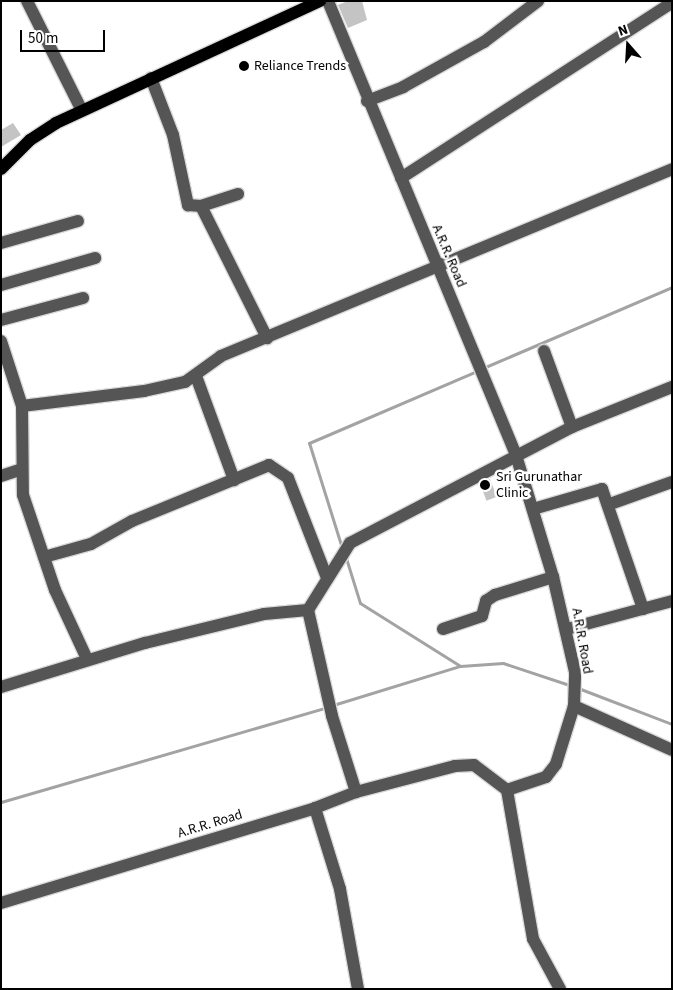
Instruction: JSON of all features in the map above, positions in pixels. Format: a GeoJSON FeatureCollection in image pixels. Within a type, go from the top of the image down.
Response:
{"type":"FeatureCollection","features":[{"type":"Feature","properties":{"kind":"main road"},"geometry":{"type":"LineString","coordinates":[[1,169],[30,140],[82,109],[320,1]]}},
{"type":"Feature","properties":{"kind":"street"},"geometry":{"type":"LineString","coordinates":[[27,1],[82,109]]}},
{"type":"Feature","properties":{"kind":"street","name":"A.R.R. Road"},"geometry":{"type":"LineString","coordinates":[[1,903],[316,808],[356,792],[465,764],[484,770],[507,790],[546,777],[556,764],[575,701],[575,672],[568,629],[533,509],[516,455],[367,101],[328,1]]}},
{"type":"Feature","properties":{"kind":"street"},"geometry":{"type":"LineString","coordinates":[[367,101],[403,86],[484,42],[538,1]]}},
{"type":"Feature","properties":{"kind":"street"},"geometry":{"type":"LineString","coordinates":[[401,178],[672,3]]}},
{"type":"Feature","properties":{"kind":"street"},"geometry":{"type":"LineString","coordinates":[[151,78],[173,135],[186,200],[191,208],[238,194]]}},
{"type":"Feature","properties":{"kind":"street"},"geometry":{"type":"LineString","coordinates":[[22,406],[144,391],[196,376],[208,364],[436,264],[672,169]]}},
{"type":"Feature","properties":{"kind":"street"},"geometry":{"type":"LineString","coordinates":[[201,206],[267,338]]}},
{"type":"Feature","properties":{"kind":"street"},"geometry":{"type":"LineString","coordinates":[[1,243],[78,222]]}},
{"type":"Feature","properties":{"kind":"street"},"geometry":{"type":"LineString","coordinates":[[1,285],[95,258]]}},
{"type":"Feature","properties":{"kind":"street"},"geometry":{"type":"LineString","coordinates":[[1,320],[83,298]]}},
{"type":"Feature","properties":{"kind":"street"},"geometry":{"type":"LineString","coordinates":[[1,341],[22,406],[20,470],[23,495],[44,557],[87,659]]}},
{"type":"Feature","properties":{"kind":"street"},"geometry":{"type":"LineString","coordinates":[[544,351],[572,427]]}},
{"type":"Feature","properties":{"kind":"street"},"geometry":{"type":"LineString","coordinates":[[196,376],[234,480]]}},
{"type":"Feature","properties":{"kind":"street"},"geometry":{"type":"LineString","coordinates":[[356,792],[332,716],[308,610],[350,543],[572,427],[672,388]]}},
{"type":"Feature","properties":{"kind":"street"},"geometry":{"type":"LineString","coordinates":[[44,557],[91,544],[132,521],[269,465],[288,478],[327,578]]}},
{"type":"Feature","properties":{"kind":"street"},"geometry":{"type":"LineString","coordinates":[[1,476],[20,470]]}},
{"type":"Feature","properties":{"kind":"street"},"geometry":{"type":"LineString","coordinates":[[610,504],[672,482]]}},
{"type":"Feature","properties":{"kind":"street"},"geometry":{"type":"LineString","coordinates":[[533,509],[597,488],[610,504],[643,609]]}},
{"type":"Feature","properties":{"kind":"street"},"geometry":{"type":"LineString","coordinates":[[442,629],[482,616],[489,597],[553,577]]}},
{"type":"Feature","properties":{"kind":"street"},"geometry":{"type":"LineString","coordinates":[[568,629],[672,601]]}},
{"type":"Feature","properties":{"kind":"street"},"geometry":{"type":"LineString","coordinates":[[1,687],[87,659],[264,614],[308,610]]}},
{"type":"Feature","properties":{"kind":"street"},"geometry":{"type":"LineString","coordinates":[[575,701],[672,750]]}},
{"type":"Feature","properties":{"kind":"street"},"geometry":{"type":"LineString","coordinates":[[507,790],[533,939],[560,989]]}},
{"type":"Feature","properties":{"kind":"street"},"geometry":{"type":"LineString","coordinates":[[316,808],[340,889],[358,989]]}},
{"type":"Feature","properties":{"kind":"building"},"geometry":{"type":"Polygon","coordinates":[[[348,1],[362,1],[367,20],[348,28],[338,5],[348,1]]]}},
{"type":"Feature","properties":{"kind":"building"},"geometry":{"type":"Polygon","coordinates":[[[13,123],[21,135],[1,147],[1,130],[13,123]]]}},
{"type":"Feature","properties":{"kind":"building"},"geometry":{"type":"Polygon","coordinates":[[[490,479],[497,497],[487,501],[480,483],[490,479]]]}},
{"type":"Feature","properties":{"kind":"waterway"},"geometry":{"type":"LineString","coordinates":[[483,368],[672,287]]}},
{"type":"Feature","properties":{"kind":"waterway"},"geometry":{"type":"LineString","coordinates":[[342,548],[309,443],[477,371]]}},
{"type":"Feature","properties":{"kind":"waterway"},"geometry":{"type":"LineString","coordinates":[[346,558],[360,603],[459,665]]}},
{"type":"Feature","properties":{"kind":"waterway"},"geometry":{"type":"LineString","coordinates":[[333,705],[460,666],[503,663],[572,686]]}},
{"type":"Feature","properties":{"kind":"waterway"},"geometry":{"type":"LineString","coordinates":[[578,688],[672,724]]}},
{"type":"Feature","properties":{"kind":"waterway"},"geometry":{"type":"LineString","coordinates":[[1,802],[327,707]]}},
{"type":"Feature","properties":{"kind":"place","name":"Reliance Trends"},"geometry":{"type":"Point","coordinates":[244,66]}},
{"type":"Feature","properties":{"kind":"place","name":"Sri Gurunathar Clinic"},"geometry":{"type":"Point","coordinates":[485,485]}}]}
